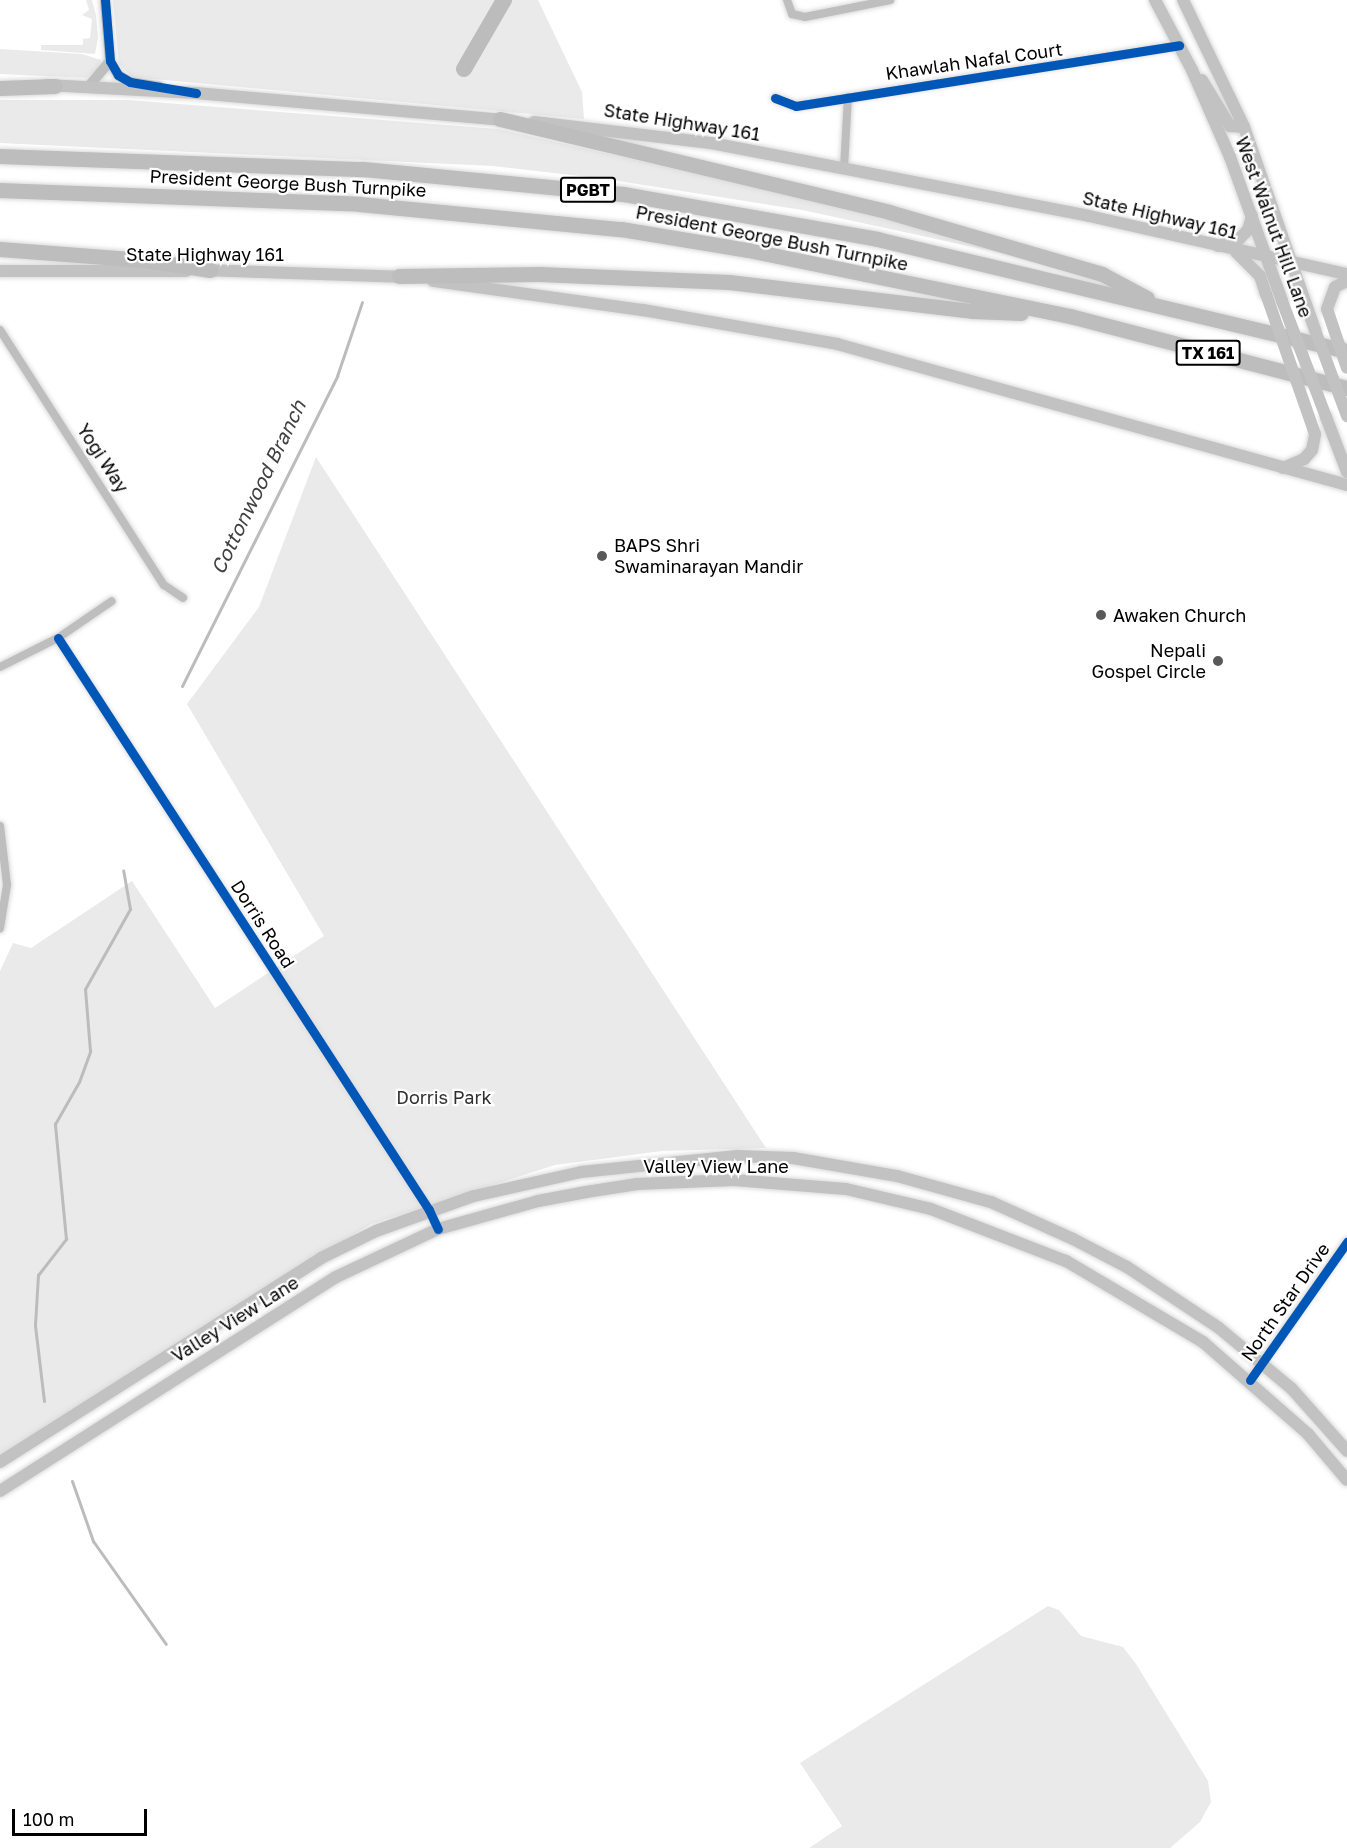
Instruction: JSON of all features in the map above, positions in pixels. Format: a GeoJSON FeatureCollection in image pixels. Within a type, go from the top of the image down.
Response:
{"type":"FeatureCollection","features":[{"type":"Feature","properties":{"kind":"highway"},"geometry":{"type":"LineString","coordinates":[[0,88],[56,86]]}},
{"type":"Feature","properties":{"kind":"highway"},"geometry":{"type":"LineString","coordinates":[[500,119],[889,212],[1102,274],[1166,308]]}},
{"type":"Feature","properties":{"kind":"highway","name":"President George Bush Turnpike"},"geometry":{"type":"LineString","coordinates":[[0,156],[363,169],[623,194],[866,237],[1347,351]]}},
{"type":"Feature","properties":{"kind":"highway","name":"President George Bush Turnpike"},"geometry":{"type":"LineString","coordinates":[[0,190],[359,204],[555,221],[748,250],[1070,316],[1347,388]]}},
{"type":"Feature","properties":{"kind":"highway"},"geometry":{"type":"LineString","coordinates":[[0,249],[144,260],[210,270]]}},
{"type":"Feature","properties":{"kind":"highway"},"geometry":{"type":"LineString","coordinates":[[399,276],[539,274],[729,282],[973,311],[1070,316]]}},
{"type":"Feature","properties":{"kind":"main road","name":"West Walnut Hill Lane"},"geometry":{"type":"LineString","coordinates":[[1155,0],[1192,70],[1252,216],[1347,472]]}},
{"type":"Feature","properties":{"kind":"main road","name":"West Walnut Hill Lane"},"geometry":{"type":"LineString","coordinates":[[1183,0],[1244,127],[1290,263],[1347,416]]}},
{"type":"Feature","properties":{"kind":"main road"},"geometry":{"type":"LineString","coordinates":[[1192,70],[1206,85],[1230,126],[1244,127]]}},
{"type":"Feature","properties":{"kind":"main road","name":"State Highway 161"},"geometry":{"type":"LineString","coordinates":[[0,81],[196,93],[500,119],[711,143],[1089,216],[1266,258],[1347,274]]}},
{"type":"Feature","properties":{"kind":"main road"},"geometry":{"type":"LineString","coordinates":[[1217,246],[1238,240],[1248,230],[1252,216]]}},
{"type":"Feature","properties":{"kind":"main road"},"geometry":{"type":"LineString","coordinates":[[1234,250],[1260,276],[1315,434],[1312,450],[1304,459],[1283,468]]}},
{"type":"Feature","properties":{"kind":"main road","name":"State Highway 161"},"geometry":{"type":"LineString","coordinates":[[2,273],[210,270],[399,276],[643,309],[837,344],[1283,468]]}},
{"type":"Feature","properties":{"kind":"main road"},"geometry":{"type":"LineString","coordinates":[[1347,281],[1335,287],[1326,309],[1347,368]]}},
{"type":"Feature","properties":{"kind":"main road"},"geometry":{"type":"LineString","coordinates":[[1283,468],[1347,485]]}},
{"type":"Feature","properties":{"kind":"main road","name":"Valley View Lane"},"geometry":{"type":"LineString","coordinates":[[0,1462],[321,1258],[429,1210],[581,1172],[737,1156],[793,1158],[897,1176],[991,1202],[1073,1239],[1179,1300],[1262,1362],[1347,1451]]}},
{"type":"Feature","properties":{"kind":"main road","name":"Valley View Lane"},"geometry":{"type":"LineString","coordinates":[[0,1491],[336,1277],[438,1229],[538,1201],[637,1184],[775,1181],[860,1191],[958,1216],[1066,1261],[1164,1316],[1250,1380],[1308,1434],[1347,1480]]}},
{"type":"Feature","properties":{"kind":"street"},"geometry":{"type":"LineString","coordinates":[[105,0],[110,61],[118,75],[130,81],[196,93]]}},
{"type":"Feature","properties":{"kind":"street"},"geometry":{"type":"LineString","coordinates":[[787,0],[792,14],[805,17],[890,0]]}},
{"type":"Feature","properties":{"kind":"street","name":"Khawlah Nafal Court"},"geometry":{"type":"LineString","coordinates":[[775,98],[796,106],[1179,45]]}},
{"type":"Feature","properties":{"kind":"street"},"geometry":{"type":"LineString","coordinates":[[89,86],[110,61]]}},
{"type":"Feature","properties":{"kind":"street"},"geometry":{"type":"LineString","coordinates":[[844,168],[848,97]]}},
{"type":"Feature","properties":{"kind":"street","name":"Yogi Way"},"geometry":{"type":"LineString","coordinates":[[0,330],[164,585],[183,598]]}},
{"type":"Feature","properties":{"kind":"street"},"geometry":{"type":"LineString","coordinates":[[0,667],[58,638],[112,601]]}},
{"type":"Feature","properties":{"kind":"street","name":"Dorris Road"},"geometry":{"type":"LineString","coordinates":[[58,638],[429,1210],[438,1229]]}},
{"type":"Feature","properties":{"kind":"street"},"geometry":{"type":"LineString","coordinates":[[0,826],[7,885],[0,928]]}},
{"type":"Feature","properties":{"kind":"street","name":"North Star Drive"},"geometry":{"type":"LineString","coordinates":[[1250,1380],[1347,1242]]}},
{"type":"Feature","properties":{"kind":"green space"},"geometry":{"type":"Polygon","coordinates":[[[86,0],[92,0],[96,15],[98,38],[95,54],[41,50],[41,45],[83,45],[83,39],[90,38],[92,19],[82,15],[89,10],[86,0]]]}},
{"type":"Feature","properties":{"kind":"green space"},"geometry":{"type":"Polygon","coordinates":[[[113,0],[538,0],[582,92],[584,119],[132,77],[119,64],[113,0]]]}},
{"type":"Feature","properties":{"kind":"green space"},"geometry":{"type":"Polygon","coordinates":[[[0,49],[82,54],[101,60],[97,70],[86,78],[0,74],[0,49]]]}},
{"type":"Feature","properties":{"kind":"green space"},"geometry":{"type":"Polygon","coordinates":[[[0,100],[127,100],[498,129],[884,216],[1024,258],[802,210],[606,179],[493,166],[0,143],[0,100]]]}},
{"type":"Feature","properties":{"kind":"green space","name":"Dorris Park"},"geometry":{"type":"Polygon","coordinates":[[[316,457],[766,1148],[662,1151],[555,1165],[371,1224],[229,1309],[0,1455],[0,971],[13,943],[31,948],[132,881],[215,1008],[324,936],[187,704],[259,607],[316,457]]]}},
{"type":"Feature","properties":{"kind":"green space"},"geometry":{"type":"Polygon","coordinates":[[[1048,1606],[1059,1610],[1081,1636],[1123,1647],[1136,1664],[1208,1781],[1211,1802],[1200,1822],[1170,1848],[809,1848],[842,1826],[800,1763],[1048,1606]]]}},
{"type":"Feature","properties":{"kind":"waterway","name":"Cottonwood Branch"},"geometry":{"type":"LineString","coordinates":[[464,69],[504,0]]}},
{"type":"Feature","properties":{"kind":"waterway","name":"Cottonwood Branch"},"geometry":{"type":"LineString","coordinates":[[182,686],[337,376],[362,302]]}},
{"type":"Feature","properties":{"kind":"waterway","name":"Cottonwood Branch"},"geometry":{"type":"LineString","coordinates":[[44,1401],[35,1325],[38,1275],[66,1239],[55,1124],[79,1082],[90,1051],[85,989],[130,909],[123,871]]}},
{"type":"Feature","properties":{"kind":"waterway","name":"Cottonwood Branch"},"geometry":{"type":"LineString","coordinates":[[72,1481],[93,1541],[166,1644]]}},
{"type":"Feature","properties":{"kind":"cycle path"},"geometry":{"type":"LineString","coordinates":[[105,0],[110,61],[118,75],[130,82],[196,93]]}},
{"type":"Feature","properties":{"kind":"cycle path"},"geometry":{"type":"LineString","coordinates":[[775,98],[796,106],[1179,45]]}},
{"type":"Feature","properties":{"kind":"cycle path"},"geometry":{"type":"LineString","coordinates":[[58,638],[429,1210],[438,1229]]}},
{"type":"Feature","properties":{"kind":"cycle path"},"geometry":{"type":"LineString","coordinates":[[1250,1380],[1347,1242]]}},
{"type":"Feature","properties":{"kind":"place","name":"BAPS Shri Swaminarayan Mandir"},"geometry":{"type":"Point","coordinates":[602,556]}},
{"type":"Feature","properties":{"kind":"place","name":"Awaken Church"},"geometry":{"type":"Point","coordinates":[1101,615]}},
{"type":"Feature","properties":{"kind":"place","name":"Nepali Gospel Circle"},"geometry":{"type":"Point","coordinates":[1218,661]}}]}
